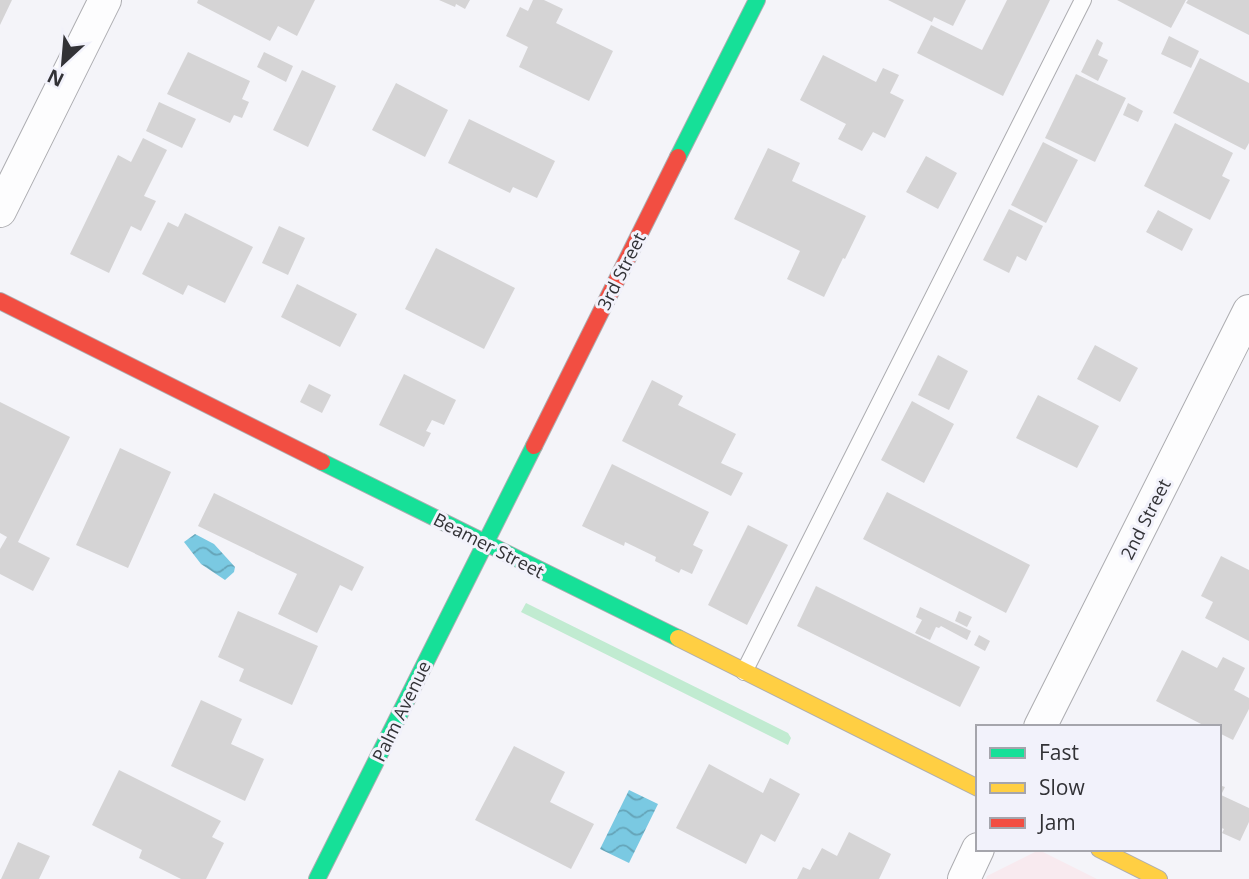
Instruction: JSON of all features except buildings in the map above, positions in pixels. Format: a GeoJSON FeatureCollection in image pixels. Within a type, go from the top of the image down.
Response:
{"type":"FeatureCollection","features":[{"type":"Feature","properties":{"kind":"street"},"geometry":{"type":"LineString","coordinates":[[0,212],[105,0]]}},
{"type":"Feature","properties":{"kind":"street","name":"3rd Street"},"geometry":{"type":"LineString","coordinates":[[486,543],[757,0]]}},
{"type":"Feature","properties":{"kind":"street","name":"Beamer Street"},"geometry":{"type":"LineString","coordinates":[[0,301],[976,788]]}},
{"type":"Feature","properties":{"kind":"street","name":"2nd Street"},"geometry":{"type":"LineString","coordinates":[[1041,725],[1249,311]]}},
{"type":"Feature","properties":{"kind":"street","name":"Palm Avenue"},"geometry":{"type":"LineString","coordinates":[[317,879],[486,543]]}},
{"type":"Feature","properties":{"kind":"street"},"geometry":{"type":"LineString","coordinates":[[964,879],[977,851]]}},
{"type":"Feature","properties":{"kind":"street"},"geometry":{"type":"LineString","coordinates":[[1104,851],[1159,879]]}},
{"type":"Feature","properties":{"kind":"lane"},"geometry":{"type":"LineString","coordinates":[[744,672],[1083,0]]}},
{"type":"Feature","properties":{"kind":"shaded area"},"geometry":{"type":"Polygon","coordinates":[[[1041,851],[1097,879],[986,879],[987,876],[1041,851]]]}},
{"type":"Feature","properties":{"kind":"green space"},"geometry":{"type":"Polygon","coordinates":[[[526,603],[788,733],[791,738],[788,745],[521,612],[526,603]]]}},
{"type":"Feature","properties":{"kind":"water"},"geometry":{"type":"Polygon","coordinates":[[[195,534],[214,544],[235,567],[234,572],[225,580],[201,564],[184,542],[195,534]]]}},
{"type":"Feature","properties":{"kind":"water"},"geometry":{"type":"Polygon","coordinates":[[[629,790],[658,804],[629,863],[600,849],[629,790]]]}},
{"type":"Feature","properties":{"kind":"traffic: fast"},"geometry":{"type":"LineString","coordinates":[[678,157],[757,0]]}},
{"type":"Feature","properties":{"kind":"traffic: fast"},"geometry":{"type":"LineString","coordinates":[[317,879],[534,446]]}},
{"type":"Feature","properties":{"kind":"traffic: fast"},"geometry":{"type":"LineString","coordinates":[[322,462],[678,638]]}},
{"type":"Feature","properties":{"kind":"traffic: slow"},"geometry":{"type":"LineString","coordinates":[[678,638],[976,787]]}},
{"type":"Feature","properties":{"kind":"traffic: slow"},"geometry":{"type":"LineString","coordinates":[[1103,851],[1159,879]]}},
{"type":"Feature","properties":{"kind":"traffic: jam"},"geometry":{"type":"LineString","coordinates":[[534,446],[678,157]]}},
{"type":"Feature","properties":{"kind":"traffic: jam"},"geometry":{"type":"LineString","coordinates":[[0,301],[322,462]]}}]}
